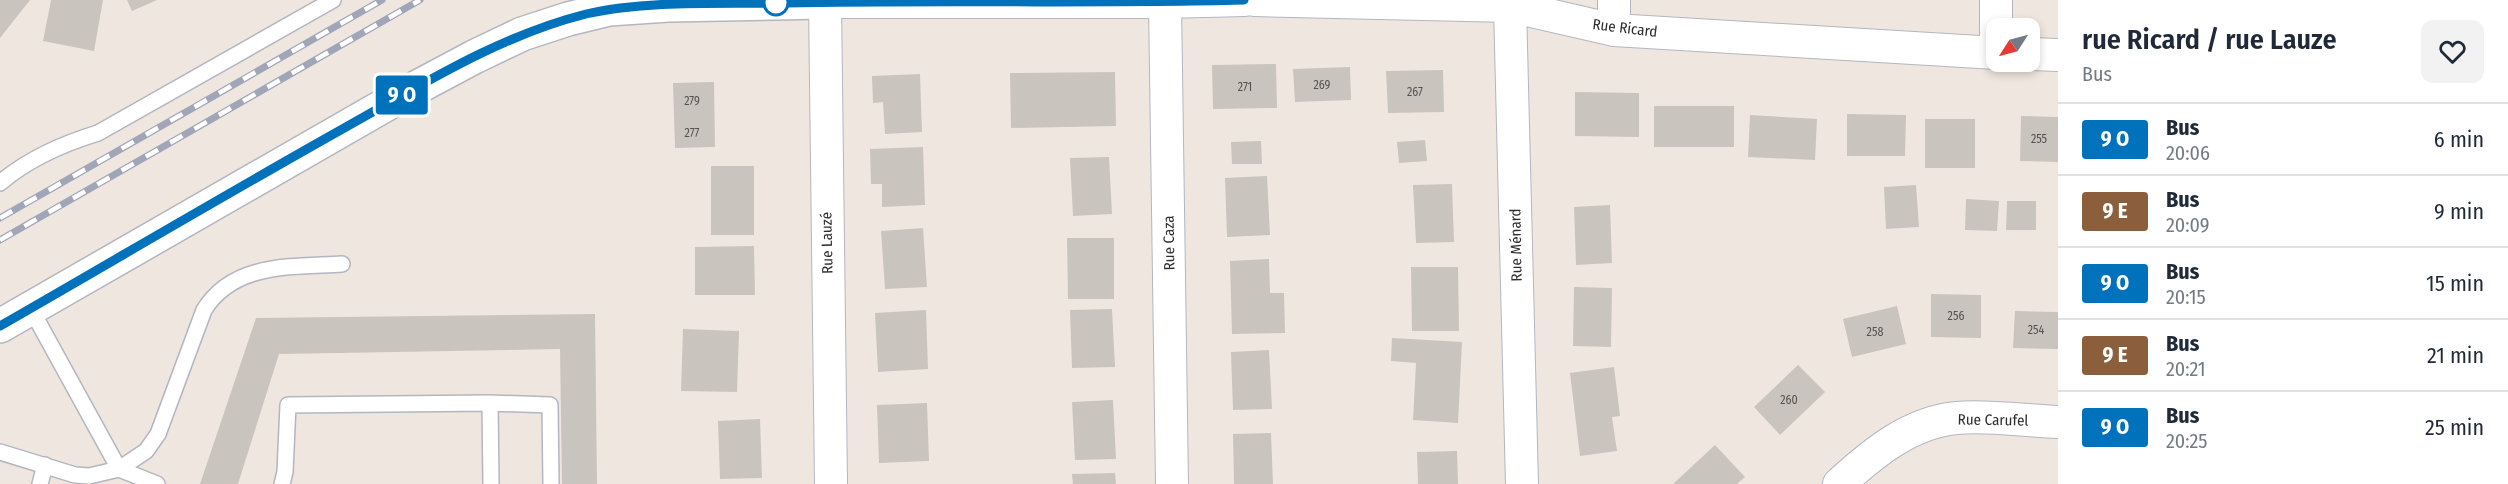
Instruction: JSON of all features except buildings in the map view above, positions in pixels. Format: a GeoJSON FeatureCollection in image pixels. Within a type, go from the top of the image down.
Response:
{"type":"FeatureCollection","features":[{"type":"Feature","properties":{"kind":"street"},"geometry":{"type":"LineString","coordinates":[[0,326],[285,161],[483,52],[546,25],[589,13],[634,7],[825,2],[1245,0]]}},
{"type":"Feature","properties":{"kind":"street","name":"Rue Ricard"},"geometry":{"type":"LineString","coordinates":[[1254,0],[1510,6],[1986,52]]}},
{"type":"Feature","properties":{"kind":"street"},"geometry":{"type":"LineString","coordinates":[[1996,0],[1996,18]]}},
{"type":"Feature","properties":{"kind":"street","name":"Rue Lauzé"},"geometry":{"type":"LineString","coordinates":[[825,2],[831,484]]}},
{"type":"Feature","properties":{"kind":"street","name":"Rue Caza"},"geometry":{"type":"LineString","coordinates":[[1165,2],[1172,484]]}},
{"type":"Feature","properties":{"kind":"street","name":"Rue Ménard"},"geometry":{"type":"LineString","coordinates":[[1510,6],[1522,484]]}},
{"type":"Feature","properties":{"kind":"street"},"geometry":{"type":"LineString","coordinates":[[2040,54],[2058,55]]}},
{"type":"Feature","properties":{"kind":"street","name":"Rue Carufel"},"geometry":{"type":"LineString","coordinates":[[1839,484],[1874,452],[1918,428],[1957,418],[2058,422]]}},
{"type":"Feature","properties":{"kind":"lane"},"geometry":{"type":"LineString","coordinates":[[0,183],[28,163],[75,139],[98,133],[333,0]]}},
{"type":"Feature","properties":{"kind":"lane"},"geometry":{"type":"LineString","coordinates":[[0,452],[75,475],[89,476],[119,469],[146,451],[158,434],[204,310],[215,296],[247,274],[269,268],[342,264]]}},
{"type":"Feature","properties":{"kind":"lane"},"geometry":{"type":"LineString","coordinates":[[31,309],[119,469],[157,484]]}},
{"type":"Feature","properties":{"kind":"lane"},"geometry":{"type":"LineString","coordinates":[[490,403],[491,484]]}},
{"type":"Feature","properties":{"kind":"lane"},"geometry":{"type":"LineString","coordinates":[[282,484],[285,472],[288,405],[490,403],[550,405],[551,484]]}},
{"type":"Feature","properties":{"kind":"lane"},"geometry":{"type":"LineString","coordinates":[[40,484],[45,465]]}},
{"type":"Feature","properties":{"kind":"railway"},"geometry":{"type":"LineString","coordinates":[[0,218],[382,0]]}},
{"type":"Feature","properties":{"kind":"railway"},"geometry":{"type":"LineString","coordinates":[[0,240],[420,0]]}},
{"type":"Feature","properties":{"kind":"bus line"},"geometry":{"type":"LineString","coordinates":[[0,326],[437,76],[522,34],[589,13],[634,7],[769,2],[1244,0]]}}]}
